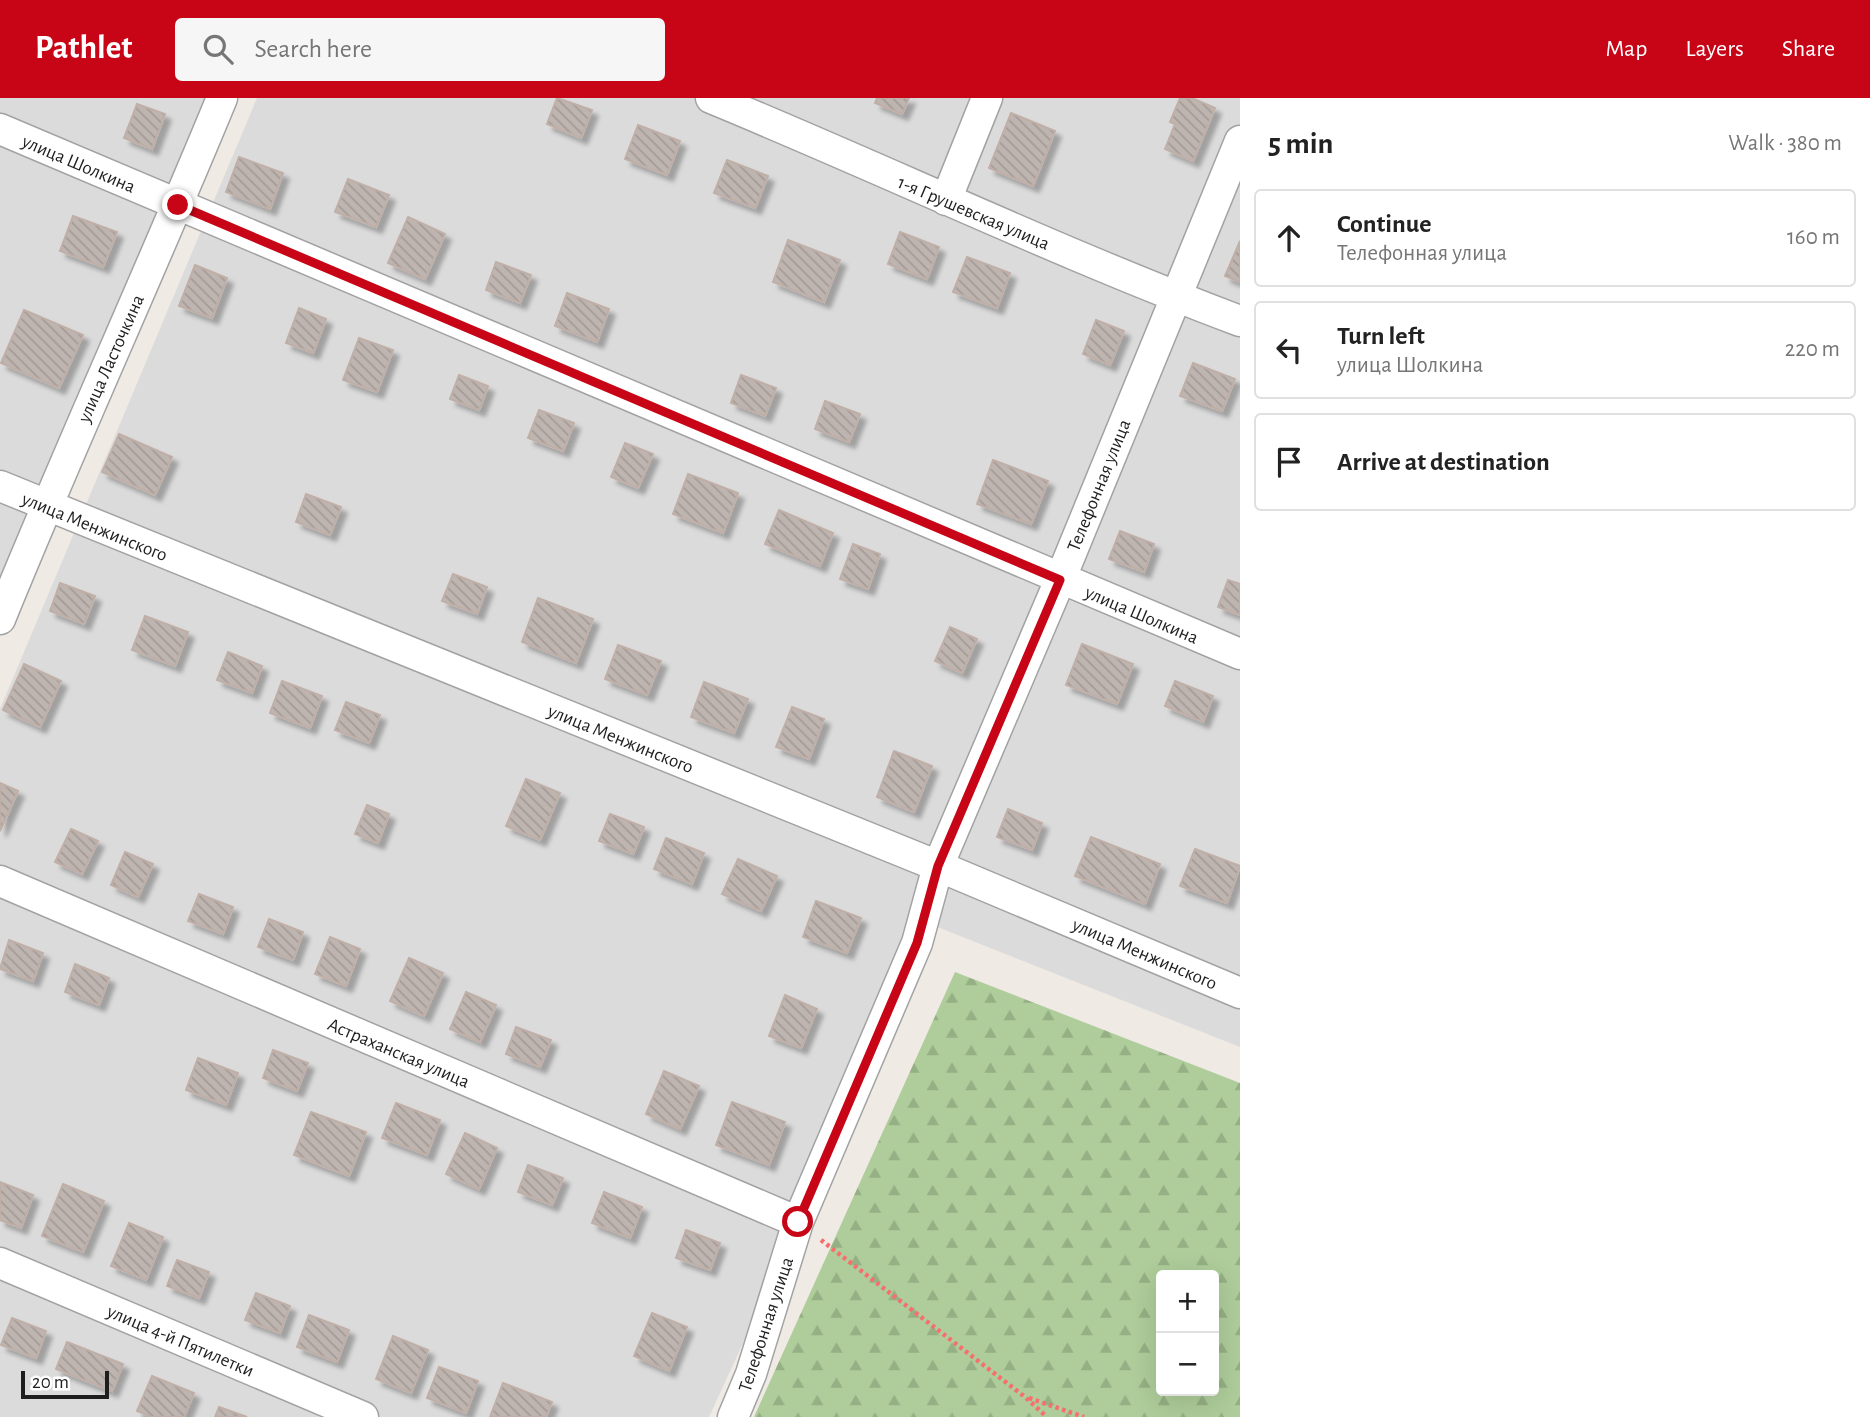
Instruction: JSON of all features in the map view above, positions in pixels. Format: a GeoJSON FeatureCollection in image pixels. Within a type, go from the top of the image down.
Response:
{"type":"FeatureCollection","features":[{"type":"Feature","properties":{"kind":"street","name":"улица Ласточкина"},"geometry":{"type":"LineString","coordinates":[[0,619],[222,98]]}},
{"type":"Feature","properties":{"kind":"street"},"geometry":{"type":"LineString","coordinates":[[946,200],[988,98]]}},
{"type":"Feature","properties":{"kind":"street","name":"1-я Грушевская улица"},"geometry":{"type":"LineString","coordinates":[[726,101],[946,200],[1240,321]]}},
{"type":"Feature","properties":{"kind":"street","name":"улица Шолкина"},"geometry":{"type":"LineString","coordinates":[[0,130],[1240,654]]}},
{"type":"Feature","properties":{"kind":"street","name":"Телефонная улица"},"geometry":{"type":"LineString","coordinates":[[733,1417],[751,1374],[798,1222],[917,943],[938,866],[1060,580],[1240,141]]}},
{"type":"Feature","properties":{"kind":"street","name":"улица Менжинского"},"geometry":{"type":"LineString","coordinates":[[0,486],[938,866],[1240,993]]}},
{"type":"Feature","properties":{"kind":"street","name":"Астраханская улица"},"geometry":{"type":"LineString","coordinates":[[0,881],[798,1222]]}},
{"type":"Feature","properties":{"kind":"street","name":"улица 4-й Пятилетки"},"geometry":{"type":"LineString","coordinates":[[0,1263],[363,1417]]}},
{"type":"Feature","properties":{"kind":"path"},"geometry":{"type":"LineString","coordinates":[[798,1222],[1025,1397],[1046,1417]]}},
{"type":"Feature","properties":{"kind":"path"},"geometry":{"type":"LineString","coordinates":[[1025,1397],[1084,1417]]}},
{"type":"Feature","properties":{"kind":"shaded area"},"geometry":{"type":"Polygon","coordinates":[[[0,98],[209,98],[0,596],[0,98]]]}},
{"type":"Feature","properties":{"kind":"shaded area"},"geometry":{"type":"Polygon","coordinates":[[[257,98],[1240,98],[1240,1047],[935,926],[709,1417],[0,1417],[0,709],[257,98]]]}},
{"type":"Feature","properties":{"kind":"green space"},"geometry":{"type":"Polygon","coordinates":[[[955,972],[1240,1083],[1240,1417],[754,1417],[955,972]]]}},
{"type":"Feature","properties":{"kind":"building"},"geometry":{"type":"Polygon","coordinates":[[[557,98],[592,110],[581,138],[547,124],[557,98]]]}},
{"type":"Feature","properties":{"kind":"building"},"geometry":{"type":"Polygon","coordinates":[[[877,98],[909,98],[902,114],[875,103],[877,98]]]}},
{"type":"Feature","properties":{"kind":"building"},"geometry":{"type":"Polygon","coordinates":[[[1180,98],[1192,98],[1215,108],[1193,161],[1165,149],[1175,124],[1170,122],[1180,98]]]}},
{"type":"Feature","properties":{"kind":"building"},"geometry":{"type":"Polygon","coordinates":[[[137,104],[165,114],[152,149],[124,138],[137,104]]]}},
{"type":"Feature","properties":{"kind":"building"},"geometry":{"type":"Polygon","coordinates":[[[1011,113],[1055,131],[1033,186],[989,168],[1011,113]]]}},
{"type":"Feature","properties":{"kind":"building"},"geometry":{"type":"Polygon","coordinates":[[[638,125],[680,141],[667,175],[625,159],[638,125]]]}},
{"type":"Feature","properties":{"kind":"building"},"geometry":{"type":"Polygon","coordinates":[[[239,157],[283,173],[270,209],[226,192],[239,157]]]}},
{"type":"Feature","properties":{"kind":"building"},"geometry":{"type":"Polygon","coordinates":[[[727,160],[768,176],[755,208],[714,193],[727,160]]]}},
{"type":"Feature","properties":{"kind":"building"},"geometry":{"type":"Polygon","coordinates":[[[348,179],[389,195],[376,227],[335,212],[348,179]]]}},
{"type":"Feature","properties":{"kind":"building"},"geometry":{"type":"Polygon","coordinates":[[[73,216],[117,232],[103,267],[60,251],[73,216]]]}},
{"type":"Feature","properties":{"kind":"building"},"geometry":{"type":"Polygon","coordinates":[[[408,217],[445,234],[425,279],[388,263],[408,217]]]}},
{"type":"Feature","properties":{"kind":"building"},"geometry":{"type":"Polygon","coordinates":[[[900,232],[939,247],[927,279],[888,264],[900,232]]]}},
{"type":"Feature","properties":{"kind":"building"},"geometry":{"type":"Polygon","coordinates":[[[788,240],[840,260],[824,302],[773,282],[788,240]]]}},
{"type":"Feature","properties":{"kind":"building"},"geometry":{"type":"Polygon","coordinates":[[[1240,241],[1240,282],[1225,276],[1240,241]]]}},
{"type":"Feature","properties":{"kind":"building"},"geometry":{"type":"Polygon","coordinates":[[[967,257],[1010,273],[997,308],[953,292],[967,257]]]}},
{"type":"Feature","properties":{"kind":"building"},"geometry":{"type":"Polygon","coordinates":[[[496,262],[531,275],[520,303],[486,290],[496,262]]]}},
{"type":"Feature","properties":{"kind":"building"},"geometry":{"type":"Polygon","coordinates":[[[195,265],[227,278],[212,318],[179,306],[195,265]]]}},
{"type":"Feature","properties":{"kind":"building"},"geometry":{"type":"Polygon","coordinates":[[[567,293],[609,309],[597,342],[555,326],[567,293]]]}},
{"type":"Feature","properties":{"kind":"building"},"geometry":{"type":"Polygon","coordinates":[[[299,308],[326,319],[313,353],[286,343],[299,308]]]}},
{"type":"Feature","properties":{"kind":"building"},"geometry":{"type":"Polygon","coordinates":[[[24,310],[83,335],[59,388],[1,363],[24,310]]]}},
{"type":"Feature","properties":{"kind":"building"},"geometry":{"type":"Polygon","coordinates":[[[1096,320],[1124,331],[1110,365],[1083,354],[1096,320]]]}},
{"type":"Feature","properties":{"kind":"building"},"geometry":{"type":"Polygon","coordinates":[[[359,338],[393,350],[377,392],[343,380],[359,338]]]}},
{"type":"Feature","properties":{"kind":"building"},"geometry":{"type":"Polygon","coordinates":[[[1193,363],[1235,379],[1222,411],[1180,396],[1193,363]]]}},
{"type":"Feature","properties":{"kind":"building"},"geometry":{"type":"Polygon","coordinates":[[[459,375],[488,386],[479,410],[450,399],[459,375]]]}},
{"type":"Feature","properties":{"kind":"building"},"geometry":{"type":"Polygon","coordinates":[[[741,375],[776,388],[765,416],[731,403],[741,375]]]}},
{"type":"Feature","properties":{"kind":"building"},"geometry":{"type":"Polygon","coordinates":[[[825,401],[860,414],[849,442],[815,429],[825,401]]]}},
{"type":"Feature","properties":{"kind":"building"},"geometry":{"type":"Polygon","coordinates":[[[539,410],[574,423],[563,451],[528,438],[539,410]]]}},
{"type":"Feature","properties":{"kind":"building"},"geometry":{"type":"Polygon","coordinates":[[[119,434],[172,457],[155,495],[102,472],[119,434]]]}},
{"type":"Feature","properties":{"kind":"building"},"geometry":{"type":"Polygon","coordinates":[[[625,443],[653,454],[638,488],[611,477],[625,443]]]}},
{"type":"Feature","properties":{"kind":"building"},"geometry":{"type":"Polygon","coordinates":[[[993,460],[1048,481],[1031,524],[977,504],[993,460]]]}},
{"type":"Feature","properties":{"kind":"building"},"geometry":{"type":"Polygon","coordinates":[[[688,474],[738,493],[723,533],[673,514],[688,474]]]}},
{"type":"Feature","properties":{"kind":"building"},"geometry":{"type":"Polygon","coordinates":[[[306,494],[341,507],[330,535],[296,522],[306,494]]]}},
{"type":"Feature","properties":{"kind":"building"},"geometry":{"type":"Polygon","coordinates":[[[779,510],[833,533],[820,566],[765,544],[779,510]]]}},
{"type":"Feature","properties":{"kind":"building"},"geometry":{"type":"Polygon","coordinates":[[[1120,531],[1154,544],[1144,572],[1109,559],[1120,531]]]}},
{"type":"Feature","properties":{"kind":"building"},"geometry":{"type":"Polygon","coordinates":[[[853,544],[880,554],[868,589],[840,579],[853,544]]]}},
{"type":"Feature","properties":{"kind":"building"},"geometry":{"type":"Polygon","coordinates":[[[453,574],[487,587],[477,614],[442,601],[453,574]]]}},
{"type":"Feature","properties":{"kind":"building"},"geometry":{"type":"Polygon","coordinates":[[[1228,580],[1240,584],[1240,615],[1218,607],[1228,580]]]}},
{"type":"Feature","properties":{"kind":"building"},"geometry":{"type":"Polygon","coordinates":[[[60,583],[95,596],[84,624],[50,611],[60,583]]]}},
{"type":"Feature","properties":{"kind":"building"},"geometry":{"type":"Polygon","coordinates":[[[538,598],[593,619],[576,663],[522,642],[538,598]]]}},
{"type":"Feature","properties":{"kind":"building"},"geometry":{"type":"Polygon","coordinates":[[[145,616],[188,632],[175,666],[132,650],[145,616]]]}},
{"type":"Feature","properties":{"kind":"building"},"geometry":{"type":"Polygon","coordinates":[[[950,627],[977,639],[962,673],[935,661],[950,627]]]}},
{"type":"Feature","properties":{"kind":"building"},"geometry":{"type":"Polygon","coordinates":[[[1082,644],[1133,664],[1117,704],[1066,685],[1082,644]]]}},
{"type":"Feature","properties":{"kind":"building"},"geometry":{"type":"Polygon","coordinates":[[[618,645],[661,661],[647,695],[605,679],[618,645]]]}},
{"type":"Feature","properties":{"kind":"building"},"geometry":{"type":"Polygon","coordinates":[[[228,652],[262,666],[252,693],[217,680],[228,652]]]}},
{"type":"Feature","properties":{"kind":"building"},"geometry":{"type":"Polygon","coordinates":[[[24,664],[61,681],[40,727],[3,710],[24,664]]]}},
{"type":"Feature","properties":{"kind":"building"},"geometry":{"type":"Polygon","coordinates":[[[282,681],[322,696],[310,728],[270,713],[282,681]]]}},
{"type":"Feature","properties":{"kind":"building"},"geometry":{"type":"Polygon","coordinates":[[[1175,681],[1213,696],[1203,722],[1165,706],[1175,681]]]}},
{"type":"Feature","properties":{"kind":"building"},"geometry":{"type":"Polygon","coordinates":[[[704,682],[748,699],[734,733],[691,717],[704,682]]]}},
{"type":"Feature","properties":{"kind":"building"},"geometry":{"type":"Polygon","coordinates":[[[346,702],[380,715],[369,743],[335,730],[346,702]]]}},
{"type":"Feature","properties":{"kind":"building"},"geometry":{"type":"Polygon","coordinates":[[[792,707],[824,719],[809,759],[776,747],[792,707]]]}},
{"type":"Feature","properties":{"kind":"building"},"geometry":{"type":"Polygon","coordinates":[[[894,751],[932,766],[914,812],[877,797],[894,751]]]}},
{"type":"Feature","properties":{"kind":"building"},"geometry":{"type":"Polygon","coordinates":[[[526,779],[560,793],[540,840],[506,826],[526,779]]]}},
{"type":"Feature","properties":{"kind":"building"},"geometry":{"type":"Polygon","coordinates":[[[0,783],[18,791],[0,831],[0,783]]]}},
{"type":"Feature","properties":{"kind":"building"},"geometry":{"type":"Polygon","coordinates":[[[367,805],[389,814],[378,843],[355,834],[367,805]]]}},
{"type":"Feature","properties":{"kind":"building"},"geometry":{"type":"Polygon","coordinates":[[[1008,809],[1042,823],[1032,850],[997,837],[1008,809]]]}},
{"type":"Feature","properties":{"kind":"building"},"geometry":{"type":"Polygon","coordinates":[[[610,814],[644,827],[633,854],[599,841],[610,814]]]}},
{"type":"Feature","properties":{"kind":"building"},"geometry":{"type":"Polygon","coordinates":[[[71,829],[98,841],[82,874],[55,862],[71,829]]]}},
{"type":"Feature","properties":{"kind":"building"},"geometry":{"type":"Polygon","coordinates":[[[1091,837],[1160,864],[1145,904],[1075,876],[1091,837]]]}},
{"type":"Feature","properties":{"kind":"building"},"geometry":{"type":"Polygon","coordinates":[[[666,838],[704,853],[692,884],[654,869],[666,838]]]}},
{"type":"Feature","properties":{"kind":"building"},"geometry":{"type":"Polygon","coordinates":[[[1195,849],[1240,866],[1227,903],[1180,886],[1195,849]]]}},
{"type":"Feature","properties":{"kind":"building"},"geometry":{"type":"Polygon","coordinates":[[[125,852],[153,864],[138,897],[111,885],[125,852]]]}},
{"type":"Feature","properties":{"kind":"building"},"geometry":{"type":"Polygon","coordinates":[[[738,859],[777,876],[761,911],[722,894],[738,859]]]}},
{"type":"Feature","properties":{"kind":"building"},"geometry":{"type":"Polygon","coordinates":[[[199,894],[233,907],[223,934],[188,921],[199,894]]]}},
{"type":"Feature","properties":{"kind":"building"},"geometry":{"type":"Polygon","coordinates":[[[816,901],[861,918],[847,953],[803,937],[816,901]]]}},
{"type":"Feature","properties":{"kind":"building"},"geometry":{"type":"Polygon","coordinates":[[[269,919],[303,932],[293,960],[258,947],[269,919]]]}},
{"type":"Feature","properties":{"kind":"building"},"geometry":{"type":"Polygon","coordinates":[[[330,937],[360,949],[346,986],[315,974],[330,937]]]}},
{"type":"Feature","properties":{"kind":"building"},"geometry":{"type":"Polygon","coordinates":[[[9,940],[43,953],[33,981],[0,969],[9,940]]]}},
{"type":"Feature","properties":{"kind":"building"},"geometry":{"type":"Polygon","coordinates":[[[409,958],[443,973],[424,1016],[390,1001],[409,958]]]}},
{"type":"Feature","properties":{"kind":"building"},"geometry":{"type":"Polygon","coordinates":[[[75,964],[109,978],[99,1005],[65,992],[75,964]]]}},
{"type":"Feature","properties":{"kind":"building"},"geometry":{"type":"Polygon","coordinates":[[[466,992],[496,1005],[480,1042],[450,1029],[466,992]]]}},
{"type":"Feature","properties":{"kind":"building"},"geometry":{"type":"Polygon","coordinates":[[[785,995],[817,1009],[801,1048],[769,1036],[785,995]]]}},
{"type":"Feature","properties":{"kind":"building"},"geometry":{"type":"Polygon","coordinates":[[[516,1027],[551,1040],[540,1067],[506,1054],[516,1027]]]}},
{"type":"Feature","properties":{"kind":"building"},"geometry":{"type":"Polygon","coordinates":[[[273,1050],[308,1063],[297,1091],[263,1078],[273,1050]]]}},
{"type":"Feature","properties":{"kind":"building"},"geometry":{"type":"Polygon","coordinates":[[[198,1058],[238,1073],[226,1105],[186,1090],[198,1058]]]}},
{"type":"Feature","properties":{"kind":"building"},"geometry":{"type":"Polygon","coordinates":[[[664,1071],[699,1086],[680,1129],[646,1114],[664,1071]]]}},
{"type":"Feature","properties":{"kind":"building"},"geometry":{"type":"Polygon","coordinates":[[[732,1102],[785,1122],[769,1165],[716,1145],[732,1102]]]}},
{"type":"Feature","properties":{"kind":"building"},"geometry":{"type":"Polygon","coordinates":[[[396,1103],[440,1120],[427,1155],[382,1138],[396,1103]]]}},
{"type":"Feature","properties":{"kind":"building"},"geometry":{"type":"Polygon","coordinates":[[[311,1112],[366,1132],[349,1176],[294,1155],[311,1112]]]}},
{"type":"Feature","properties":{"kind":"building"},"geometry":{"type":"Polygon","coordinates":[[[465,1133],[497,1148],[479,1189],[446,1174],[465,1133]]]}},
{"type":"Feature","properties":{"kind":"building"},"geometry":{"type":"Polygon","coordinates":[[[528,1165],[563,1178],[552,1205],[518,1192],[528,1165]]]}},
{"type":"Feature","properties":{"kind":"building"},"geometry":{"type":"Polygon","coordinates":[[[0,1182],[33,1195],[21,1228],[0,1220],[0,1182]]]}},
{"type":"Feature","properties":{"kind":"building"},"geometry":{"type":"Polygon","coordinates":[[[63,1184],[104,1201],[83,1252],[42,1236],[63,1184]]]}},
{"type":"Feature","properties":{"kind":"building"},"geometry":{"type":"Polygon","coordinates":[[[604,1192],[642,1207],[630,1238],[592,1223],[604,1192]]]}},
{"type":"Feature","properties":{"kind":"building"},"geometry":{"type":"Polygon","coordinates":[[[129,1223],[163,1237],[146,1280],[111,1266],[129,1223]]]}},
{"type":"Feature","properties":{"kind":"building"},"geometry":{"type":"Polygon","coordinates":[[[686,1230],[720,1243],[710,1270],[676,1258],[686,1230]]]}},
{"type":"Feature","properties":{"kind":"building"},"geometry":{"type":"Polygon","coordinates":[[[177,1260],[209,1272],[199,1298],[167,1286],[177,1260]]]}},
{"type":"Feature","properties":{"kind":"building"},"geometry":{"type":"Polygon","coordinates":[[[256,1293],[290,1306],[280,1333],[245,1320],[256,1293]]]}},
{"type":"Feature","properties":{"kind":"building"},"geometry":{"type":"Polygon","coordinates":[[[652,1313],[687,1327],[669,1371],[634,1356],[652,1313]]]}},
{"type":"Feature","properties":{"kind":"building"},"geometry":{"type":"Polygon","coordinates":[[[309,1315],[349,1330],[337,1362],[297,1347],[309,1315]]]}},
{"type":"Feature","properties":{"kind":"building"},"geometry":{"type":"Polygon","coordinates":[[[12,1318],[46,1331],[36,1358],[1,1345],[12,1318]]]}},
{"type":"Feature","properties":{"kind":"building"},"geometry":{"type":"Polygon","coordinates":[[[393,1336],[428,1350],[411,1393],[376,1379],[393,1336]]]}},
{"type":"Feature","properties":{"kind":"building"},"geometry":{"type":"Polygon","coordinates":[[[67,1342],[123,1364],[112,1391],[56,1369],[67,1342]]]}},
{"type":"Feature","properties":{"kind":"building"},"geometry":{"type":"Polygon","coordinates":[[[439,1367],[478,1381],[466,1413],[427,1398],[439,1367]]]}},
{"type":"Feature","properties":{"kind":"building"},"geometry":{"type":"Polygon","coordinates":[[[152,1376],[194,1393],[184,1417],[152,1417],[137,1411],[152,1376]]]}},
{"type":"Feature","properties":{"kind":"building"},"geometry":{"type":"Polygon","coordinates":[[[503,1383],[552,1402],[546,1417],[490,1417],[503,1383]]]}},
{"type":"Feature","properties":{"kind":"building"},"geometry":{"type":"Polygon","coordinates":[[[219,1407],[247,1417],[215,1417],[219,1407]]]}},
{"type":"Feature","properties":{"kind":"route"},"geometry":{"type":"LineString","coordinates":[[178,205],[1060,580],[938,866],[917,943],[798,1222]]}}]}
